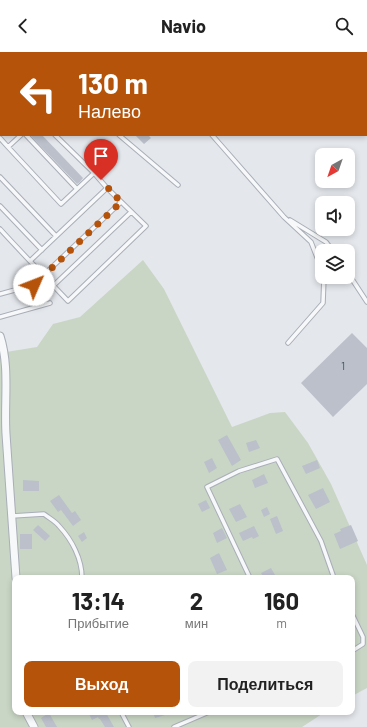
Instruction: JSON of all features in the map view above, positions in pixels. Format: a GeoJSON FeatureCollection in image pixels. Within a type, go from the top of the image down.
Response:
{"type":"FeatureCollection","features":[{"type":"Feature","properties":{"kind":"street"},"geometry":{"type":"LineString","coordinates":[[0,336],[4,357],[6,432],[16,575]]}},
{"type":"Feature","properties":{"kind":"street"},"geometry":{"type":"LineString","coordinates":[[28,715],[34,727]]}},
{"type":"Feature","properties":{"kind":"lane"},"geometry":{"type":"LineString","coordinates":[[8,147],[20,136]]}},
{"type":"Feature","properties":{"kind":"lane"},"geometry":{"type":"LineString","coordinates":[[27,136],[77,189]]}},
{"type":"Feature","properties":{"kind":"lane"},"geometry":{"type":"LineString","coordinates":[[0,229],[68,301],[146,226],[56,136]]}},
{"type":"Feature","properties":{"kind":"lane"},"geometry":{"type":"LineString","coordinates":[[120,136],[178,185]]}},
{"type":"Feature","properties":{"kind":"lane"},"geometry":{"type":"LineString","coordinates":[[213,136],[284,217],[311,242],[315,252]]}},
{"type":"Feature","properties":{"kind":"lane"},"geometry":{"type":"LineString","coordinates":[[1,137],[8,147],[61,204],[94,173]]}},
{"type":"Feature","properties":{"kind":"lane"},"geometry":{"type":"LineString","coordinates":[[0,177],[56,236]]}},
{"type":"Feature","properties":{"kind":"lane"},"geometry":{"type":"LineString","coordinates":[[30,261],[107,188]]}},
{"type":"Feature","properties":{"kind":"lane"},"geometry":{"type":"LineString","coordinates":[[0,294],[34,285],[121,202]]}},
{"type":"Feature","properties":{"kind":"lane"},"geometry":{"type":"LineString","coordinates":[[0,206],[42,250]]}},
{"type":"Feature","properties":{"kind":"lane"},"geometry":{"type":"LineString","coordinates":[[53,286],[131,212]]}},
{"type":"Feature","properties":{"kind":"lane"},"geometry":{"type":"LineString","coordinates":[[284,217],[328,244]]}},
{"type":"Feature","properties":{"kind":"lane"},"geometry":{"type":"LineString","coordinates":[[288,343],[323,303],[324,284]]}},
{"type":"Feature","properties":{"kind":"lane"},"geometry":{"type":"LineString","coordinates":[[355,284],[367,302]]}},
{"type":"Feature","properties":{"kind":"lane"},"geometry":{"type":"LineString","coordinates":[[0,317],[50,303]]}},
{"type":"Feature","properties":{"kind":"lane"},"geometry":{"type":"LineString","coordinates":[[249,575],[207,487],[239,470],[277,459],[321,541],[333,575]]}},
{"type":"Feature","properties":{"kind":"lane"},"geometry":{"type":"LineString","coordinates":[[12,516],[44,514],[58,525],[72,543],[82,568],[82,575]]}},
{"type":"Feature","properties":{"kind":"lane"},"geometry":{"type":"LineString","coordinates":[[355,620],[363,637],[363,644],[355,649]]}},
{"type":"Feature","properties":{"kind":"lane"},"geometry":{"type":"LineString","coordinates":[[123,715],[129,727]]}},
{"type":"Feature","properties":{"kind":"lane"},"geometry":{"type":"LineString","coordinates":[[174,727],[202,715]]}},
{"type":"Feature","properties":{"kind":"green space"},"geometry":{"type":"Polygon","coordinates":[[[143,260],[164,289],[232,427],[270,413],[285,412],[308,443],[331,484],[367,565],[367,688],[355,694],[355,575],[12,575],[12,715],[320,715],[302,727],[0,727],[0,353],[37,347],[53,324],[80,317],[143,260]]]}},
{"type":"Feature","properties":{"kind":"building"},"geometry":{"type":"Polygon","coordinates":[[[31,136],[43,136],[83,178],[77,184],[31,136]]]}},
{"type":"Feature","properties":{"kind":"building"},"geometry":{"type":"Polygon","coordinates":[[[136,136],[149,136],[151,138],[144,144],[136,136]]]}},
{"type":"Feature","properties":{"kind":"building"},"geometry":{"type":"Polygon","coordinates":[[[352,333],[367,348],[367,384],[333,417],[301,383],[352,333]]]}},
{"type":"Feature","properties":{"kind":"building"},"geometry":{"type":"Polygon","coordinates":[[[227,435],[241,460],[232,466],[218,440],[227,435]]]}},
{"type":"Feature","properties":{"kind":"building"},"geometry":{"type":"Polygon","coordinates":[[[256,440],[260,448],[249,452],[246,443],[256,440]]]}},
{"type":"Feature","properties":{"kind":"building"},"geometry":{"type":"Polygon","coordinates":[[[212,458],[217,468],[209,473],[204,462],[212,458]]]}},
{"type":"Feature","properties":{"kind":"building"},"geometry":{"type":"Polygon","coordinates":[[[317,460],[320,468],[306,474],[302,466],[317,460]]]}},
{"type":"Feature","properties":{"kind":"building"},"geometry":{"type":"Polygon","coordinates":[[[264,474],[268,483],[255,488],[252,480],[264,474]]]}},
{"type":"Feature","properties":{"kind":"building"},"geometry":{"type":"Polygon","coordinates":[[[23,480],[39,481],[39,491],[23,491],[23,480]]]}},
{"type":"Feature","properties":{"kind":"building"},"geometry":{"type":"Polygon","coordinates":[[[323,488],[330,502],[316,509],[308,495],[323,488]]]}},
{"type":"Feature","properties":{"kind":"building"},"geometry":{"type":"Polygon","coordinates":[[[59,495],[72,513],[75,511],[81,520],[73,526],[61,510],[58,512],[50,501],[59,495]]]}},
{"type":"Feature","properties":{"kind":"building"},"geometry":{"type":"Polygon","coordinates":[[[206,500],[210,508],[202,512],[198,504],[206,500]]]}},
{"type":"Feature","properties":{"kind":"building"},"geometry":{"type":"Polygon","coordinates":[[[240,504],[247,517],[236,522],[229,509],[240,504]]]}},
{"type":"Feature","properties":{"kind":"building"},"geometry":{"type":"Polygon","coordinates":[[[267,507],[270,514],[264,517],[261,510],[267,507]]]}},
{"type":"Feature","properties":{"kind":"building"},"geometry":{"type":"Polygon","coordinates":[[[277,516],[283,531],[276,534],[270,519],[277,516]]]}},
{"type":"Feature","properties":{"kind":"building"},"geometry":{"type":"Polygon","coordinates":[[[38,525],[50,536],[45,541],[33,530],[38,525]]]}},
{"type":"Feature","properties":{"kind":"building"},"geometry":{"type":"Polygon","coordinates":[[[351,525],[358,541],[340,549],[334,534],[341,531],[340,529],[351,525]]]}},
{"type":"Feature","properties":{"kind":"building"},"geometry":{"type":"Polygon","coordinates":[[[254,526],[259,536],[243,541],[239,533],[254,526]]]}},
{"type":"Feature","properties":{"kind":"building"},"geometry":{"type":"Polygon","coordinates":[[[222,528],[227,538],[217,543],[213,533],[222,528]]]}},
{"type":"Feature","properties":{"kind":"building"},"geometry":{"type":"Polygon","coordinates":[[[84,532],[87,538],[82,542],[78,536],[84,532]]]}},
{"type":"Feature","properties":{"kind":"building"},"geometry":{"type":"Polygon","coordinates":[[[20,534],[32,534],[32,549],[20,549],[20,534]]]}},
{"type":"Feature","properties":{"kind":"building"},"geometry":{"type":"Polygon","coordinates":[[[219,553],[227,570],[217,574],[210,558],[219,553]]]}},
{"type":"Feature","properties":{"kind":"building"},"geometry":{"type":"Polygon","coordinates":[[[271,568],[275,575],[262,575],[261,573],[271,568]]]}},
{"type":"Feature","properties":{"kind":"building"},"geometry":{"type":"Polygon","coordinates":[[[46,715],[50,715],[57,727],[46,727],[41,718],[46,715]]]}},
{"type":"Feature","properties":{"kind":"building"},"geometry":{"type":"Polygon","coordinates":[[[90,715],[107,715],[114,727],[105,727],[98,717],[92,720],[90,715]]]}},
{"type":"Feature","properties":{"kind":"building"},"geometry":{"type":"Polygon","coordinates":[[[154,715],[165,715],[155,718],[154,715]]]}},
{"type":"Feature","properties":{"kind":"route"},"geometry":{"type":"LineString","coordinates":[[34,285],[121,202],[101,180]]}}]}
